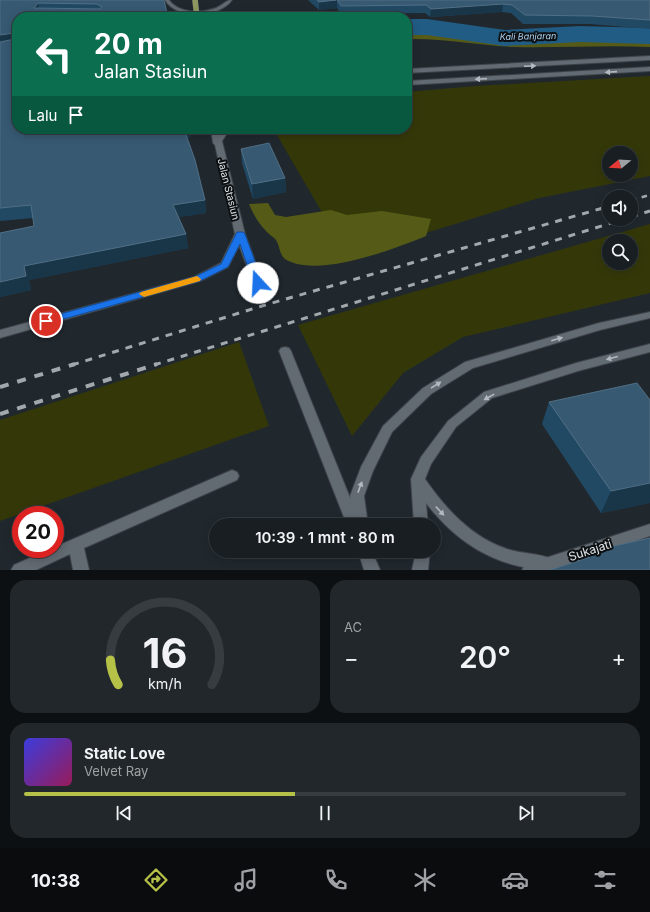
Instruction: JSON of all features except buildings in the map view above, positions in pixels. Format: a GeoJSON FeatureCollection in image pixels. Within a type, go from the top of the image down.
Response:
{"type":"FeatureCollection","features":[{"type":"Feature","properties":{"kind":"main road"},"geometry":{"type":"LineString","coordinates":[[167,0],[172,8],[178,11],[190,12],[217,10],[226,7],[230,0]]}},
{"type":"Feature","properties":{"kind":"main road"},"geometry":{"type":"LineString","coordinates":[[195,0],[196,12]]}},
{"type":"Feature","properties":{"kind":"main road"},"geometry":{"type":"LineString","coordinates":[[412,71],[650,58]]}},
{"type":"Feature","properties":{"kind":"main road"},"geometry":{"type":"LineString","coordinates":[[412,83],[650,69]]}},
{"type":"Feature","properties":{"kind":"main road","name":"Jalan Stasiun"},"geometry":{"type":"LineString","coordinates":[[216,134],[240,234],[258,283]]}},
{"type":"Feature","properties":{"kind":"main road"},"geometry":{"type":"LineString","coordinates":[[217,143],[223,134]]}},
{"type":"Feature","properties":{"kind":"main road"},"geometry":{"type":"LineString","coordinates":[[0,334],[197,279],[225,266],[240,234]]}},
{"type":"Feature","properties":{"kind":"main road"},"geometry":{"type":"LineString","coordinates":[[360,518],[357,496],[366,471],[388,429],[427,391],[469,365],[599,327],[650,315]]}},
{"type":"Feature","properties":{"kind":"main road"},"geometry":{"type":"LineString","coordinates":[[421,518],[418,479],[426,460],[452,424],[488,395],[576,367],[650,348]]}},
{"type":"Feature","properties":{"kind":"main road"},"geometry":{"type":"LineString","coordinates":[[285,351],[351,518]]}},
{"type":"Feature","properties":{"kind":"main road"},"geometry":{"type":"LineString","coordinates":[[19,570],[232,476]]}},
{"type":"Feature","properties":{"kind":"main road"},"geometry":{"type":"LineString","coordinates":[[418,479],[437,508],[463,534],[505,555],[547,564]]}},
{"type":"Feature","properties":{"kind":"main road","name":"Sukajati"},"geometry":{"type":"LineString","coordinates":[[530,570],[650,530]]}},
{"type":"Feature","properties":{"kind":"main road"},"geometry":{"type":"LineString","coordinates":[[76,545],[81,570]]}},
{"type":"Feature","properties":{"kind":"main road"},"geometry":{"type":"LineString","coordinates":[[368,558],[372,570]]}},
{"type":"Feature","properties":{"kind":"main road"},"geometry":{"type":"LineString","coordinates":[[420,570],[422,558]]}},
{"type":"Feature","properties":{"kind":"green space"},"geometry":{"type":"Polygon","coordinates":[[[412,27],[427,27],[505,38],[580,34],[650,36],[650,47],[513,47],[412,39],[412,27]]]}},
{"type":"Feature","properties":{"kind":"green space"},"geometry":{"type":"Polygon","coordinates":[[[650,76],[650,176],[638,178],[638,146],[602,146],[602,182],[620,182],[539,198],[348,257],[276,134],[412,134],[412,92],[476,86],[650,76]]]}},
{"type":"Feature","properties":{"kind":"green space"},"geometry":{"type":"Polygon","coordinates":[[[268,203],[275,215],[286,217],[331,210],[347,215],[382,211],[431,219],[426,236],[395,248],[356,260],[316,266],[299,264],[283,257],[276,240],[261,226],[249,204],[268,203]]]}},
{"type":"Feature","properties":{"kind":"green space"},"geometry":{"type":"Polygon","coordinates":[[[650,224],[650,293],[463,337],[403,373],[352,436],[298,325],[602,238],[602,270],[638,270],[638,234],[615,234],[650,224]]]}},
{"type":"Feature","properties":{"kind":"green space"},"geometry":{"type":"Polygon","coordinates":[[[239,342],[269,426],[42,506],[12,506],[12,517],[0,521],[0,420],[239,342]]]}},
{"type":"Feature","properties":{"kind":"waterway","name":"Kali Banjaran"},"geometry":{"type":"LineString","coordinates":[[412,27],[427,27],[505,38],[580,34],[650,36]]}},
{"type":"Feature","properties":{"kind":"railway"},"geometry":{"type":"LineString","coordinates":[[638,198],[650,195]]}},
{"type":"Feature","properties":{"kind":"railway"},"geometry":{"type":"LineString","coordinates":[[72,365],[265,305],[602,208]]}},
{"type":"Feature","properties":{"kind":"railway"},"geometry":{"type":"LineString","coordinates":[[638,215],[650,211]]}},
{"type":"Feature","properties":{"kind":"railway"},"geometry":{"type":"LineString","coordinates":[[154,365],[602,226]]}},
{"type":"Feature","properties":{"kind":"railway"},"geometry":{"type":"LineString","coordinates":[[0,387],[75,364]]}},
{"type":"Feature","properties":{"kind":"railway"},"geometry":{"type":"LineString","coordinates":[[0,414],[157,364]]}},
{"type":"Feature","properties":{"kind":"slow traffic"},"geometry":{"type":"LineString","coordinates":[[144,294],[197,279]]}},
{"type":"Feature","properties":{"kind":"route"},"geometry":{"type":"LineString","coordinates":[[46,321],[197,279],[225,266],[240,234],[258,283]]}}]}
